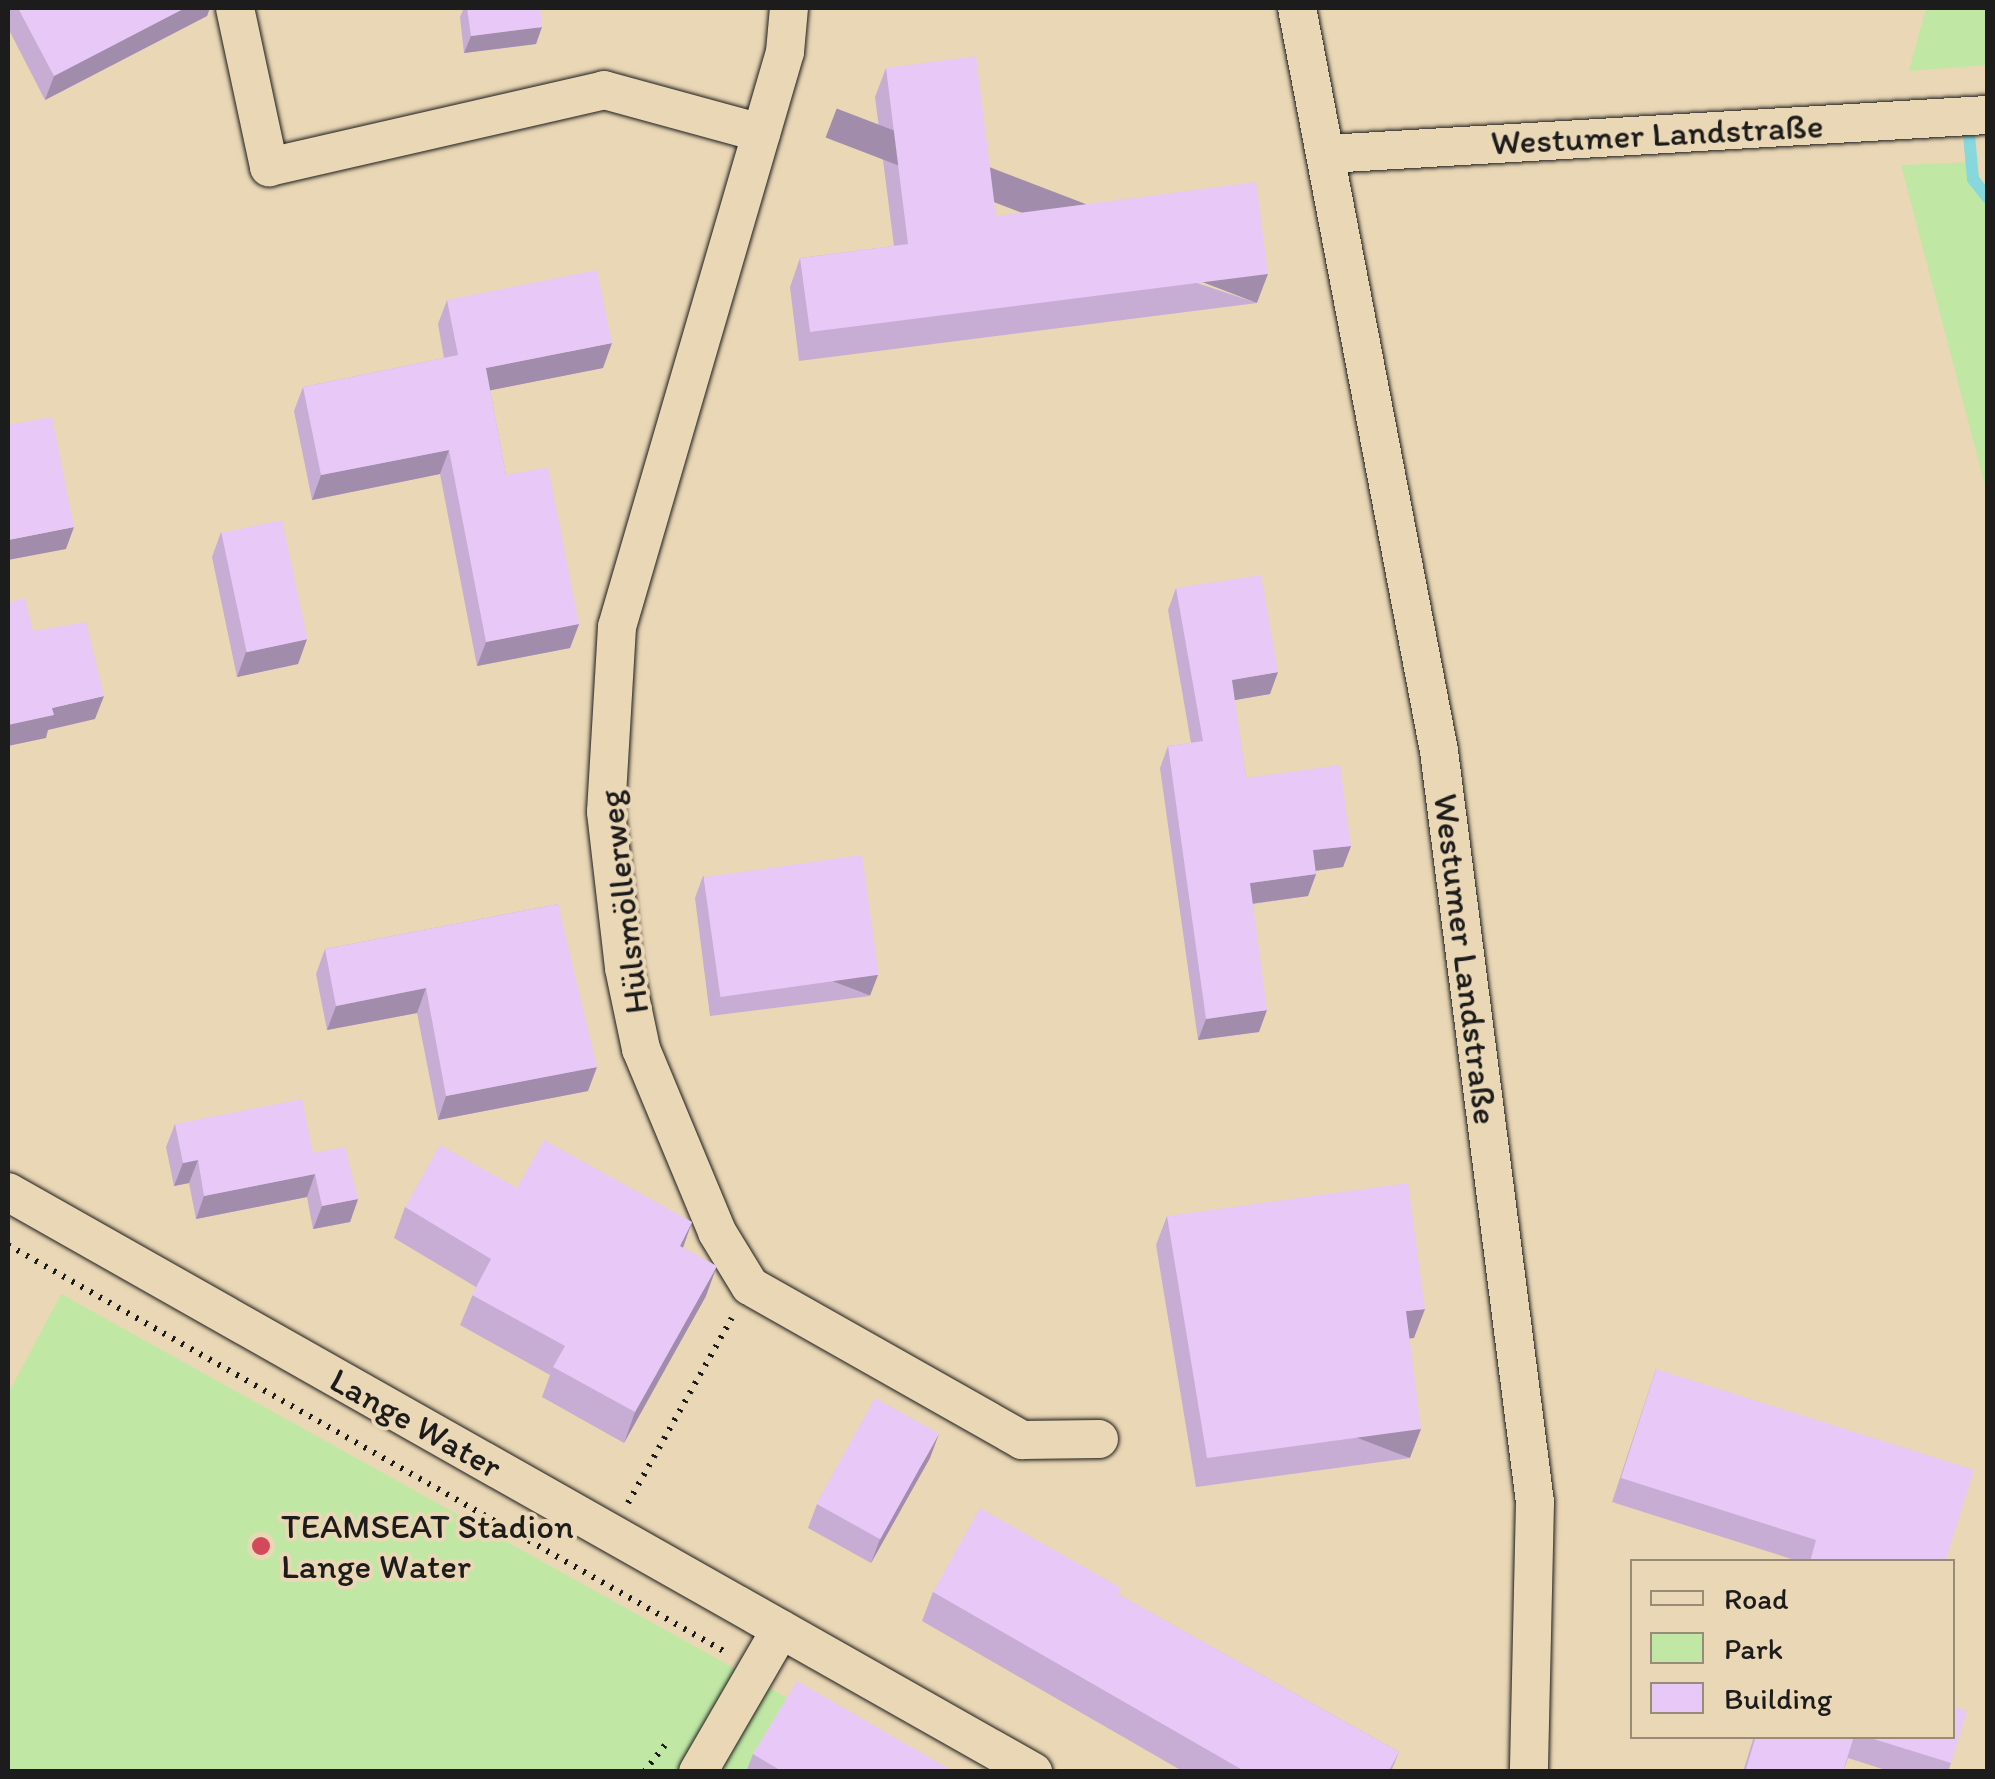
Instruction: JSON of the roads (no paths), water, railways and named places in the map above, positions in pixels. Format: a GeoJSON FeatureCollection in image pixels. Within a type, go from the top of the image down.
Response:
{"type":"FeatureCollection","features":[{"type":"Feature","properties":{"kind":"street"},"geometry":{"type":"LineString","coordinates":[[235,8],[268,167],[604,90],[761,134]]}},
{"type":"Feature","properties":{"kind":"street","name":"Hülsmöllerweg"},"geometry":{"type":"LineString","coordinates":[[789,8],[785,52],[617,627],[606,812],[624,968],[642,1049],[717,1232],[750,1286],[1022,1440],[1099,1440]]}},
{"type":"Feature","properties":{"kind":"street","name":"Westumer Landstraße"},"geometry":{"type":"LineString","coordinates":[[1298,8],[1439,750],[1535,1502],[1530,1772]]}},
{"type":"Feature","properties":{"kind":"street","name":"Westumer Landstraße"},"geometry":{"type":"LineString","coordinates":[[1327,154],[1988,114]]}},
{"type":"Feature","properties":{"kind":"street","name":"Lange Water"},"geometry":{"type":"LineString","coordinates":[[8,1192],[1033,1772]]}},
{"type":"Feature","properties":{"kind":"street"},"geometry":{"type":"LineString","coordinates":[[698,1772],[781,1629]]}},
{"type":"Feature","properties":{"kind":"waterway"},"geometry":{"type":"LineString","coordinates":[[1969,135],[1973,179],[1988,198]]}},
{"type":"Feature","properties":{"kind":"place","name":"TEAMSEAT Stadion Lange Water"},"geometry":{"type":"Point","coordinates":[261,1546]}}]}
